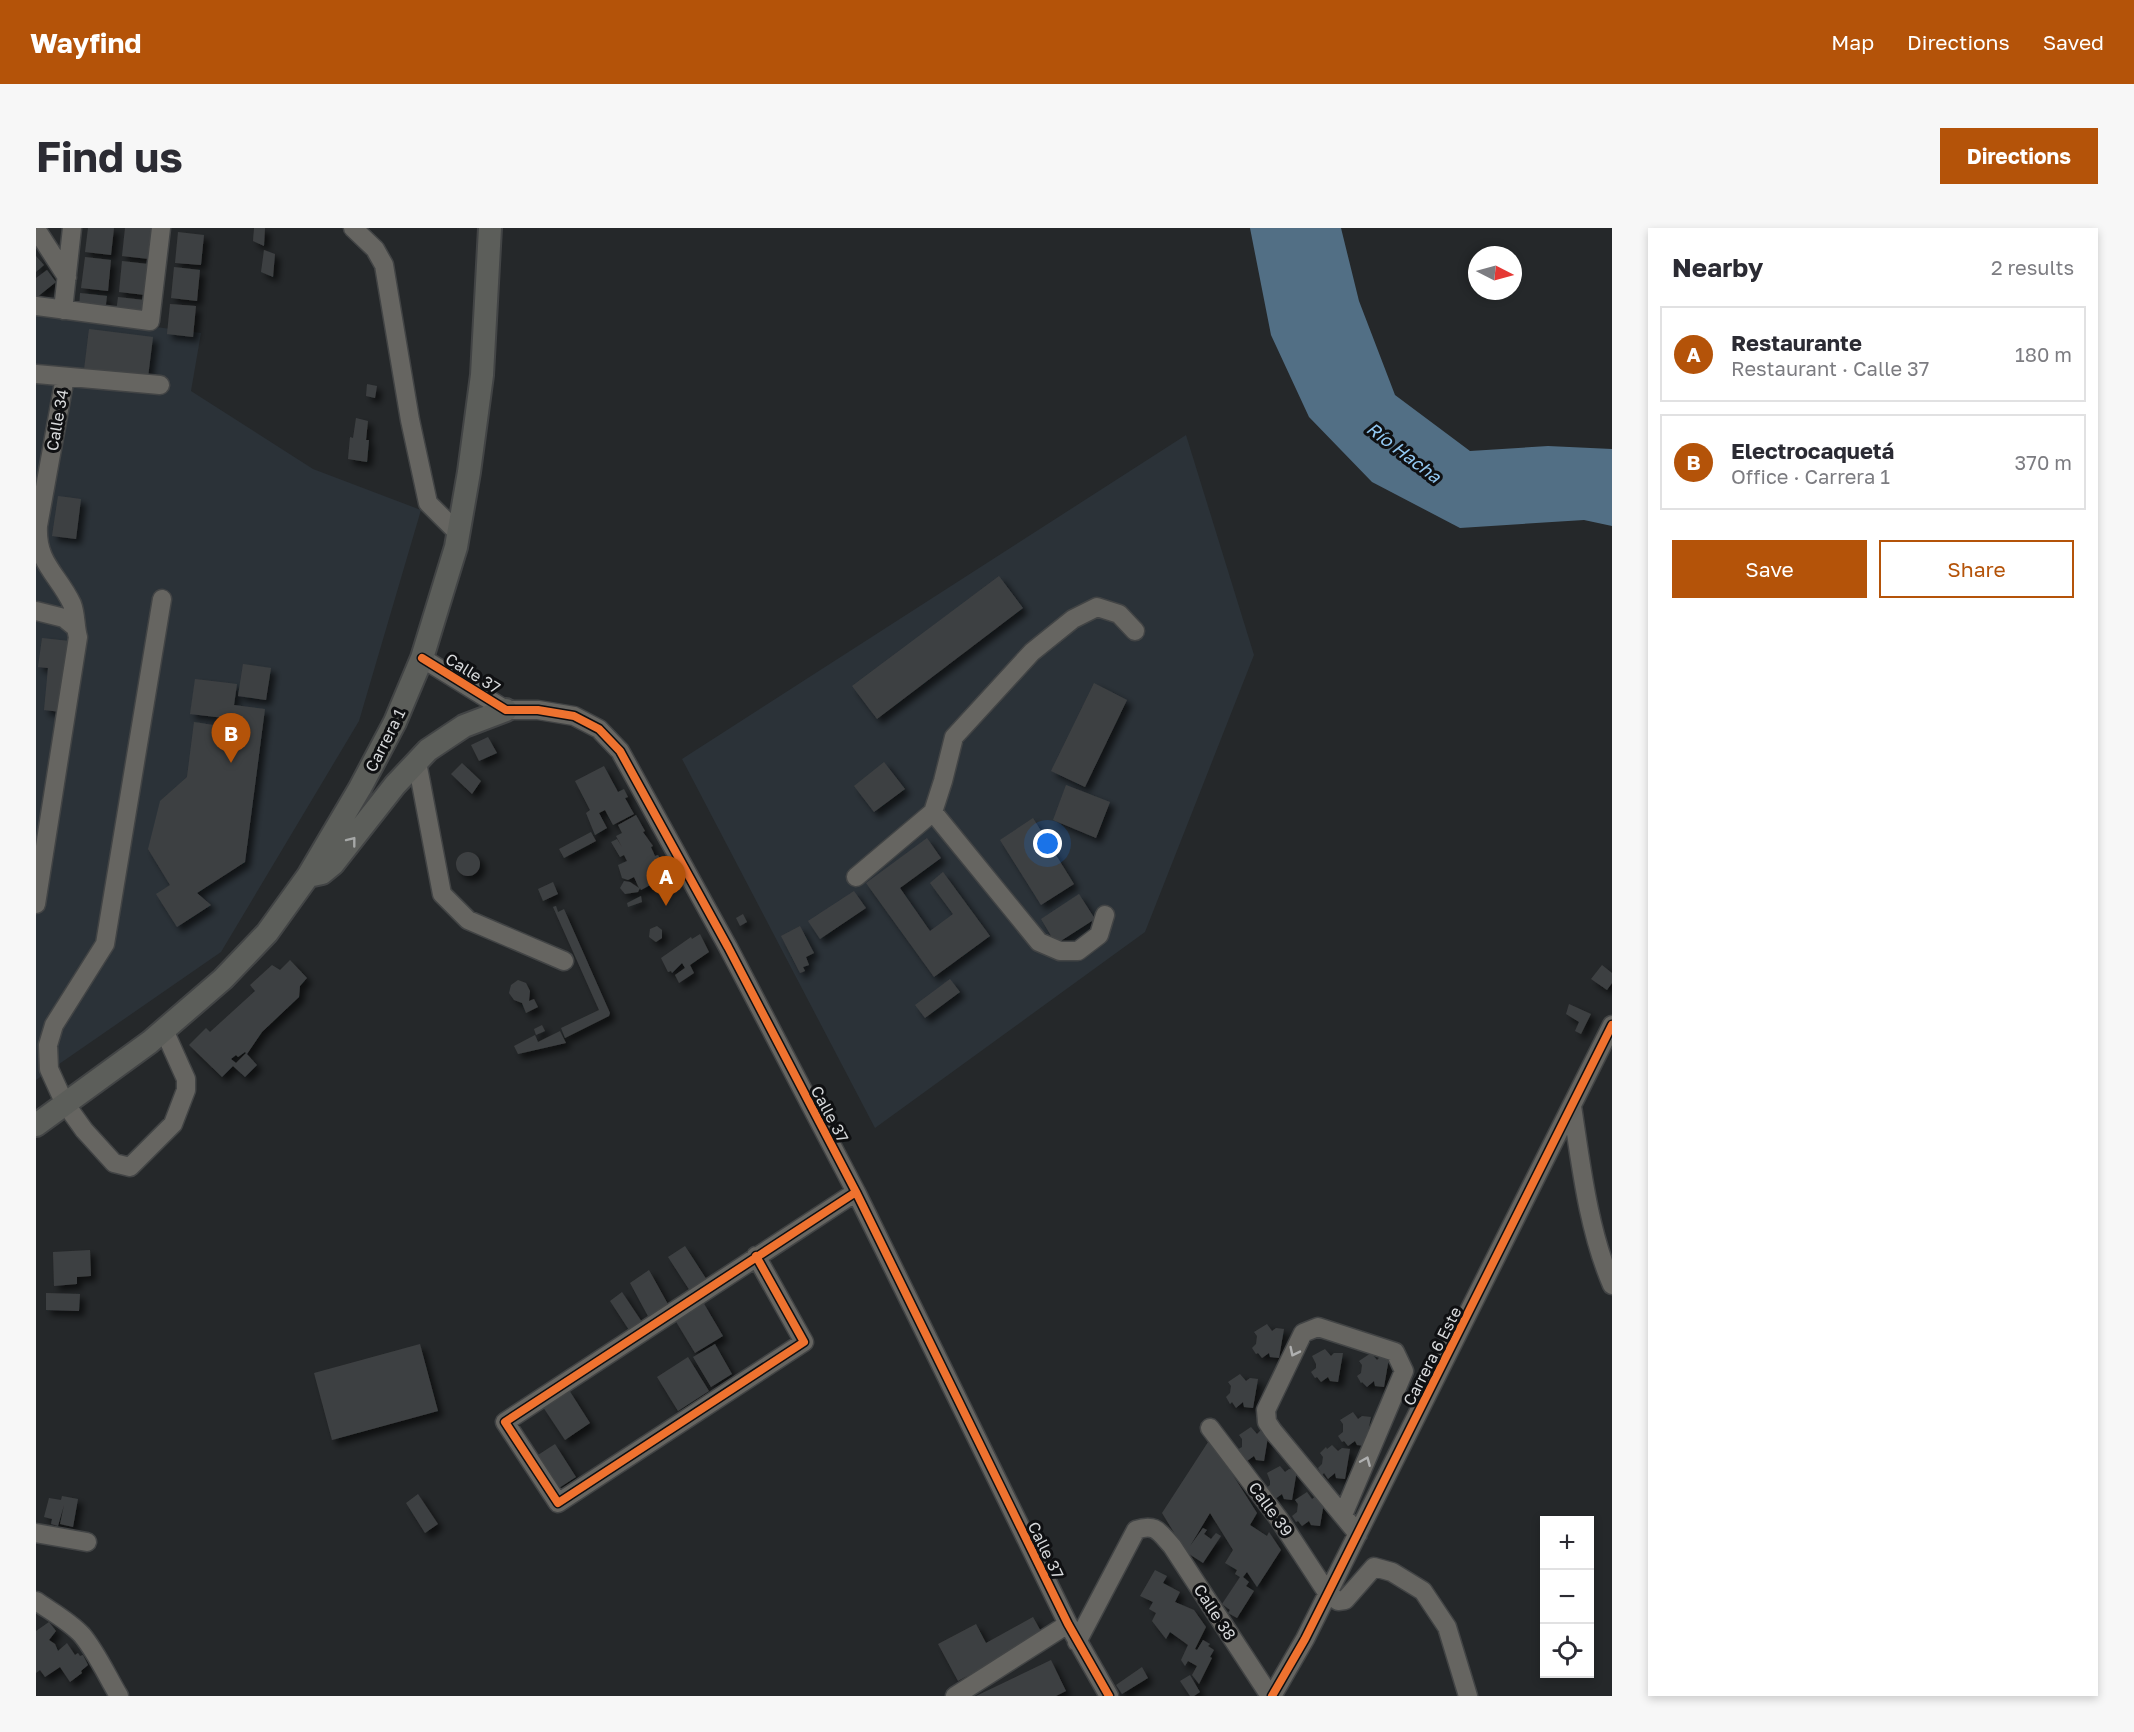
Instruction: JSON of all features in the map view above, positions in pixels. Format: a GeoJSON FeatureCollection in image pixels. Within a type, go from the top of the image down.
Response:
{"type":"FeatureCollection","features":[{"type":"Feature","properties":{"kind":"main road","name":"Carrera 1"},"geometry":{"type":"LineString","coordinates":[[36,1125],[164,1030],[223,980],[267,933],[308,876],[396,722],[422,658],[459,534],[470,472],[482,375],[490,228]]}},
{"type":"Feature","properties":{"kind":"main road"},"geometry":{"type":"LineString","coordinates":[[308,876],[322,873],[333,864],[395,785],[428,750],[464,726],[506,710]]}},
{"type":"Feature","properties":{"kind":"street"},"geometry":{"type":"LineString","coordinates":[[63,310],[72,228]]}},
{"type":"Feature","properties":{"kind":"street"},"geometry":{"type":"LineString","coordinates":[[36,306],[150,321],[161,228]]}},
{"type":"Feature","properties":{"kind":"street"},"geometry":{"type":"LineString","coordinates":[[353,228],[375,249],[384,265],[410,420],[428,503],[459,534]]}},
{"type":"Feature","properties":{"kind":"street"},"geometry":{"type":"LineString","coordinates":[[36,229],[67,277]]}},
{"type":"Feature","properties":{"kind":"street","name":"Calle 34"},"geometry":{"type":"LineString","coordinates":[[36,374],[65,377],[37,542],[40,554],[73,607],[78,637],[36,903]]}},
{"type":"Feature","properties":{"kind":"street"},"geometry":{"type":"LineString","coordinates":[[65,377],[160,386]]}},
{"type":"Feature","properties":{"kind":"street"},"geometry":{"type":"LineString","coordinates":[[162,599],[105,944],[54,1025],[42,1073],[84,1130],[114,1163],[130,1167],[173,1124],[186,1090],[186,1079],[164,1030]]}},
{"type":"Feature","properties":{"kind":"street"},"geometry":{"type":"LineString","coordinates":[[856,877],[933,812],[944,781],[954,737],[1032,652],[1073,619],[1097,607],[1119,614],[1135,631]]}},
{"type":"Feature","properties":{"kind":"street"},"geometry":{"type":"LineString","coordinates":[[36,611],[64,618],[75,627]]}},
{"type":"Feature","properties":{"kind":"street","name":"Calle 37"},"geometry":{"type":"LineString","coordinates":[[422,658],[506,710],[537,710],[574,716],[599,729],[620,751],[728,948],[856,1192],[1077,1642],[1109,1696]]}},
{"type":"Feature","properties":{"kind":"street"},"geometry":{"type":"LineString","coordinates":[[417,762],[442,894],[468,920],[564,961]]}},
{"type":"Feature","properties":{"kind":"street"},"geometry":{"type":"LineString","coordinates":[[933,812],[1039,942],[1059,951],[1078,951],[1099,935],[1105,915]]}},
{"type":"Feature","properties":{"kind":"street","name":"Carrera 6 Este"},"geometry":{"type":"LineString","coordinates":[[1271,1696],[1305,1639],[1572,1106],[1610,1036]]}},
{"type":"Feature","properties":{"kind":"street"},"geometry":{"type":"LineString","coordinates":[[1572,1106],[1584,1184],[1604,1266],[1612,1285]]}},
{"type":"Feature","properties":{"kind":"street"},"geometry":{"type":"LineString","coordinates":[[756,1256],[804,1341],[558,1503],[505,1422],[756,1256],[856,1192]]}},
{"type":"Feature","properties":{"kind":"street"},"geometry":{"type":"LineString","coordinates":[[1343,1515],[1404,1371],[1395,1352],[1318,1327],[1303,1333],[1266,1410],[1267,1422],[1358,1534]]}},
{"type":"Feature","properties":{"kind":"street","name":"Calle 39"},"geometry":{"type":"LineString","coordinates":[[1210,1428],[1279,1519],[1328,1594]]}},
{"type":"Feature","properties":{"kind":"street","name":"Calle 38"},"geometry":{"type":"LineString","coordinates":[[1077,1642],[1136,1530],[1148,1526],[1158,1530],[1172,1546],[1271,1696]]}},
{"type":"Feature","properties":{"kind":"street"},"geometry":{"type":"LineString","coordinates":[[36,1533],[87,1542]]}},
{"type":"Feature","properties":{"kind":"street"},"geometry":{"type":"LineString","coordinates":[[1328,1594],[1338,1601],[1345,1600],[1374,1567],[1392,1572],[1423,1591],[1447,1627],[1468,1696]]}},
{"type":"Feature","properties":{"kind":"street"},"geometry":{"type":"LineString","coordinates":[[36,1601],[81,1634],[119,1696]]}},
{"type":"Feature","properties":{"kind":"street"},"geometry":{"type":"LineString","coordinates":[[955,1696],[1068,1624]]}},
{"type":"Feature","properties":{"kind":"shaded area"},"geometry":{"type":"Polygon","coordinates":[[[36,311],[201,333],[191,391],[313,469],[421,510],[359,721],[221,952],[36,1080],[36,311]]]}},
{"type":"Feature","properties":{"kind":"shaded area"},"geometry":{"type":"Polygon","coordinates":[[[1186,435],[1254,655],[1145,932],[875,1128],[682,759],[1186,435]]]}},
{"type":"Feature","properties":{"kind":"water","name":"Río Hacha"},"geometry":{"type":"Polygon","coordinates":[[[1250,228],[1341,228],[1359,301],[1395,395],[1470,451],[1548,446],[1612,449],[1612,526],[1584,520],[1460,528],[1372,482],[1309,417],[1271,335],[1250,228]]]}},
{"type":"Feature","properties":{"kind":"building"},"geometry":{"type":"Polygon","coordinates":[[[88,228],[114,228],[111,255],[85,252],[88,228]]]}},
{"type":"Feature","properties":{"kind":"building"},"geometry":{"type":"Polygon","coordinates":[[[125,228],[152,228],[149,259],[122,256],[125,228]]]}},
{"type":"Feature","properties":{"kind":"building"},"geometry":{"type":"Polygon","coordinates":[[[254,228],[265,228],[264,246],[253,241],[254,228]]]}},
{"type":"Feature","properties":{"kind":"building"},"geometry":{"type":"Polygon","coordinates":[[[178,232],[204,235],[201,265],[175,263],[178,232]]]}},
{"type":"Feature","properties":{"kind":"building"},"geometry":{"type":"Polygon","coordinates":[[[264,250],[275,254],[273,277],[261,272],[264,250]]]}},
{"type":"Feature","properties":{"kind":"building"},"geometry":{"type":"Polygon","coordinates":[[[36,256],[44,265],[36,272],[36,256]]]}},
{"type":"Feature","properties":{"kind":"building"},"geometry":{"type":"Polygon","coordinates":[[[85,257],[111,260],[108,291],[81,288],[85,257]]]}},
{"type":"Feature","properties":{"kind":"building"},"geometry":{"type":"Polygon","coordinates":[[[122,261],[148,264],[145,295],[119,292],[122,261]]]}},
{"type":"Feature","properties":{"kind":"building"},"geometry":{"type":"Polygon","coordinates":[[[174,267],[200,270],[197,301],[171,298],[174,267]]]}},
{"type":"Feature","properties":{"kind":"building"},"geometry":{"type":"Polygon","coordinates":[[[47,270],[56,282],[36,298],[36,278],[47,270]]]}},
{"type":"Feature","properties":{"kind":"building"},"geometry":{"type":"Polygon","coordinates":[[[80,293],[107,296],[105,312],[79,309],[80,293]]]}},
{"type":"Feature","properties":{"kind":"building"},"geometry":{"type":"Polygon","coordinates":[[[118,297],[144,300],[142,315],[116,313],[118,297]]]}},
{"type":"Feature","properties":{"kind":"building"},"geometry":{"type":"Polygon","coordinates":[[[170,304],[196,306],[193,337],[167,334],[170,304]]]}},
{"type":"Feature","properties":{"kind":"building"},"geometry":{"type":"Polygon","coordinates":[[[89,329],[153,337],[148,377],[84,370],[89,329]]]}},
{"type":"Feature","properties":{"kind":"building"},"geometry":{"type":"Polygon","coordinates":[[[367,384],[377,386],[375,398],[366,396],[367,384]]]}},
{"type":"Feature","properties":{"kind":"building"},"geometry":{"type":"Polygon","coordinates":[[[356,418],[368,421],[367,462],[348,459],[350,437],[353,438],[356,418]]]}},
{"type":"Feature","properties":{"kind":"building"},"geometry":{"type":"Polygon","coordinates":[[[58,496],[81,499],[76,539],[52,536],[58,496]]]}},
{"type":"Feature","properties":{"kind":"building"},"geometry":{"type":"Polygon","coordinates":[[[999,576],[1023,608],[877,719],[852,686],[999,576]]]}},
{"type":"Feature","properties":{"kind":"building"},"geometry":{"type":"Polygon","coordinates":[[[42,638],[69,641],[61,712],[44,710],[48,668],[38,667],[42,638]]]}},
{"type":"Feature","properties":{"kind":"building"},"geometry":{"type":"Polygon","coordinates":[[[243,664],[271,668],[266,700],[238,696],[243,664]]]}},
{"type":"Feature","properties":{"kind":"building"},"geometry":{"type":"Polygon","coordinates":[[[195,679],[237,684],[234,705],[265,709],[245,862],[197,893],[211,905],[177,927],[156,894],[170,885],[148,849],[160,801],[187,777],[194,722],[232,728],[233,719],[190,714],[195,679]]]}},
{"type":"Feature","properties":{"kind":"building"},"geometry":{"type":"Polygon","coordinates":[[[1094,683],[1127,700],[1085,787],[1051,771],[1094,683]]]}},
{"type":"Feature","properties":{"kind":"building"},"geometry":{"type":"Polygon","coordinates":[[[488,737],[497,753],[479,761],[471,745],[488,737]]]}},
{"type":"Feature","properties":{"kind":"building"},"geometry":{"type":"Polygon","coordinates":[[[884,762],[905,789],[874,812],[854,786],[884,762]]]}},
{"type":"Feature","properties":{"kind":"building"},"geometry":{"type":"Polygon","coordinates":[[[462,763],[481,781],[472,794],[451,774],[462,763]]]}},
{"type":"Feature","properties":{"kind":"building"},"geometry":{"type":"Polygon","coordinates":[[[604,766],[618,792],[624,789],[628,797],[625,798],[634,814],[613,825],[605,810],[599,813],[607,828],[595,835],[586,813],[590,810],[575,781],[604,766]]]}},
{"type":"Feature","properties":{"kind":"building"},"geometry":{"type":"Polygon","coordinates":[[[1066,785],[1110,802],[1096,838],[1053,820],[1066,785]]]}},
{"type":"Feature","properties":{"kind":"building"},"geometry":{"type":"Polygon","coordinates":[[[636,815],[645,831],[643,832],[653,846],[651,847],[655,856],[658,855],[662,862],[654,866],[658,872],[667,869],[669,873],[641,890],[640,888],[638,892],[625,894],[620,888],[624,881],[639,888],[634,877],[628,880],[622,878],[618,865],[627,861],[624,855],[620,857],[611,842],[617,839],[622,847],[616,836],[622,833],[618,825],[636,815]]]}},
{"type":"Feature","properties":{"kind":"building"},"geometry":{"type":"Polygon","coordinates":[[[1033,818],[1074,884],[1041,905],[1000,840],[1033,818]]]}},
{"type":"Feature","properties":{"kind":"building"},"geometry":{"type":"Polygon","coordinates":[[[591,832],[596,841],[564,858],[559,849],[591,832]]]}},
{"type":"Feature","properties":{"kind":"building"},"geometry":{"type":"Polygon","coordinates":[[[927,838],[941,858],[900,888],[930,931],[953,914],[930,883],[943,872],[990,936],[934,977],[866,883],[927,838]]]}},
{"type":"Feature","properties":{"kind":"building"},"geometry":{"type":"Polygon","coordinates":[[[468,852],[477,855],[480,864],[477,873],[468,876],[459,873],[456,864],[459,855],[468,852]]]}},
{"type":"Feature","properties":{"kind":"building"},"geometry":{"type":"Polygon","coordinates":[[[553,882],[558,894],[543,901],[538,889],[553,882]]]}},
{"type":"Feature","properties":{"kind":"building"},"geometry":{"type":"Polygon","coordinates":[[[854,891],[866,908],[820,939],[808,921],[854,891]]]}},
{"type":"Feature","properties":{"kind":"building"},"geometry":{"type":"Polygon","coordinates":[[[1079,894],[1095,919],[1056,944],[1041,919],[1079,894]]]}},
{"type":"Feature","properties":{"kind":"building"},"geometry":{"type":"Polygon","coordinates":[[[641,896],[642,902],[628,907],[627,903],[641,896]]]}},
{"type":"Feature","properties":{"kind":"building"},"geometry":{"type":"Polygon","coordinates":[[[556,906],[558,912],[564,909],[610,1013],[609,1016],[565,1038],[561,1028],[599,1010],[553,907],[556,906]]]}},
{"type":"Feature","properties":{"kind":"building"},"geometry":{"type":"Polygon","coordinates":[[[743,914],[747,922],[740,926],[736,918],[743,914]]]}},
{"type":"Feature","properties":{"kind":"building"},"geometry":{"type":"Polygon","coordinates":[[[657,926],[662,930],[662,938],[656,942],[649,937],[650,929],[657,926]]]}},
{"type":"Feature","properties":{"kind":"building"},"geometry":{"type":"Polygon","coordinates":[[[800,926],[814,953],[806,957],[809,965],[803,967],[805,971],[800,973],[781,936],[800,926]]]}},
{"type":"Feature","properties":{"kind":"building"},"geometry":{"type":"Polygon","coordinates":[[[700,934],[709,952],[690,965],[694,973],[679,983],[675,975],[685,968],[682,963],[672,973],[668,972],[661,958],[691,937],[692,939],[700,934]]]}},
{"type":"Feature","properties":{"kind":"building"},"geometry":{"type":"Polygon","coordinates":[[[290,960],[307,978],[300,986],[299,997],[262,1032],[246,1053],[257,1065],[245,1077],[233,1066],[222,1077],[189,1045],[206,1028],[210,1032],[255,991],[250,985],[272,965],[280,970],[290,960]],[[246,1053],[238,1057],[236,1055],[231,1059],[236,1063],[246,1053]]]}},
{"type":"Feature","properties":{"kind":"building"},"geometry":{"type":"Polygon","coordinates":[[[1602,965],[1612,973],[1612,983],[1607,990],[1591,979],[1602,965]]]}},
{"type":"Feature","properties":{"kind":"building"},"geometry":{"type":"Polygon","coordinates":[[[950,979],[960,992],[925,1018],[915,1005],[950,979]]]}},
{"type":"Feature","properties":{"kind":"building"},"geometry":{"type":"Polygon","coordinates":[[[518,980],[526,983],[530,991],[529,1001],[534,999],[538,1007],[526,1013],[522,1003],[514,1000],[509,993],[511,985],[518,980]]]}},
{"type":"Feature","properties":{"kind":"building"},"geometry":{"type":"Polygon","coordinates":[[[1569,1004],[1591,1014],[1581,1034],[1575,1031],[1579,1022],[1566,1014],[1569,1004]]]}},
{"type":"Feature","properties":{"kind":"building"},"geometry":{"type":"Polygon","coordinates":[[[542,1025],[545,1031],[536,1035],[534,1029],[542,1025]]]}},
{"type":"Feature","properties":{"kind":"building"},"geometry":{"type":"Polygon","coordinates":[[[560,1031],[566,1043],[518,1054],[514,1046],[535,1035],[538,1042],[560,1031]]]}},
{"type":"Feature","properties":{"kind":"building"},"geometry":{"type":"Polygon","coordinates":[[[685,1246],[707,1280],[690,1291],[668,1257],[685,1246]]]}},
{"type":"Feature","properties":{"kind":"building"},"geometry":{"type":"Polygon","coordinates":[[[90,1250],[91,1276],[77,1277],[77,1284],[54,1286],[53,1252],[90,1250]]]}},
{"type":"Feature","properties":{"kind":"building"},"geometry":{"type":"Polygon","coordinates":[[[649,1270],[669,1306],[649,1318],[630,1283],[649,1270]]]}},
{"type":"Feature","properties":{"kind":"building"},"geometry":{"type":"Polygon","coordinates":[[[622,1292],[644,1325],[631,1333],[610,1301],[622,1292]]]}},
{"type":"Feature","properties":{"kind":"building"},"geometry":{"type":"Polygon","coordinates":[[[46,1293],[80,1294],[79,1311],[46,1310],[46,1293]]]}},
{"type":"Feature","properties":{"kind":"building"},"geometry":{"type":"Polygon","coordinates":[[[703,1302],[723,1336],[695,1353],[675,1320],[703,1302]]]}},
{"type":"Feature","properties":{"kind":"building"},"geometry":{"type":"Polygon","coordinates":[[[1267,1324],[1272,1331],[1276,1328],[1284,1329],[1279,1358],[1270,1357],[1269,1353],[1262,1358],[1252,1348],[1256,1344],[1257,1336],[1254,1332],[1267,1324]]]}},
{"type":"Feature","properties":{"kind":"building"},"geometry":{"type":"Polygon","coordinates":[[[420,1344],[438,1411],[332,1440],[314,1373],[420,1344]]]}},
{"type":"Feature","properties":{"kind":"building"},"geometry":{"type":"Polygon","coordinates":[[[715,1344],[732,1374],[711,1387],[693,1357],[715,1344]]]}},
{"type":"Feature","properties":{"kind":"building"},"geometry":{"type":"Polygon","coordinates":[[[1325,1349],[1331,1356],[1334,1353],[1343,1353],[1338,1382],[1330,1381],[1328,1377],[1321,1382],[1311,1372],[1316,1368],[1312,1356],[1325,1349]]]}},
{"type":"Feature","properties":{"kind":"building"},"geometry":{"type":"Polygon","coordinates":[[[1371,1353],[1377,1360],[1380,1357],[1389,1358],[1384,1387],[1375,1386],[1374,1381],[1367,1387],[1357,1376],[1361,1373],[1362,1365],[1359,1361],[1371,1353]]]}},
{"type":"Feature","properties":{"kind":"building"},"geometry":{"type":"Polygon","coordinates":[[[688,1357],[709,1391],[678,1411],[657,1377],[688,1357]]]}},
{"type":"Feature","properties":{"kind":"building"},"geometry":{"type":"Polygon","coordinates":[[[1240,1374],[1246,1381],[1250,1378],[1258,1379],[1253,1408],[1244,1407],[1243,1402],[1236,1408],[1226,1397],[1230,1393],[1231,1386],[1228,1382],[1240,1374]]]}},
{"type":"Feature","properties":{"kind":"building"},"geometry":{"type":"Polygon","coordinates":[[[569,1390],[590,1423],[565,1440],[543,1407],[569,1390]]]}},
{"type":"Feature","properties":{"kind":"building"},"geometry":{"type":"Polygon","coordinates":[[[1353,1412],[1358,1419],[1362,1416],[1371,1417],[1365,1446],[1357,1445],[1355,1441],[1348,1446],[1338,1436],[1343,1432],[1343,1424],[1340,1420],[1353,1412]]]}},
{"type":"Feature","properties":{"kind":"building"},"geometry":{"type":"Polygon","coordinates":[[[1251,1427],[1257,1434],[1260,1431],[1269,1431],[1264,1461],[1256,1460],[1254,1456],[1247,1461],[1237,1450],[1242,1447],[1242,1439],[1239,1435],[1251,1427]]]}},
{"type":"Feature","properties":{"kind":"building"},"geometry":{"type":"Polygon","coordinates":[[[1210,1439],[1257,1513],[1250,1525],[1267,1536],[1269,1532],[1281,1550],[1257,1587],[1247,1572],[1243,1577],[1249,1582],[1246,1586],[1254,1591],[1237,1618],[1228,1613],[1230,1610],[1222,1604],[1240,1577],[1235,1574],[1237,1570],[1225,1563],[1233,1550],[1210,1513],[1190,1546],[1203,1528],[1207,1530],[1204,1534],[1211,1539],[1216,1533],[1221,1536],[1203,1563],[1186,1552],[1162,1513],[1210,1439]]]}},
{"type":"Feature","properties":{"kind":"building"},"geometry":{"type":"Polygon","coordinates":[[[555,1444],[576,1477],[559,1488],[538,1455],[555,1444]]]}},
{"type":"Feature","properties":{"kind":"building"},"geometry":{"type":"Polygon","coordinates":[[[1332,1445],[1338,1451],[1342,1448],[1350,1449],[1345,1479],[1336,1478],[1335,1473],[1328,1479],[1318,1468],[1322,1464],[1323,1457],[1320,1453],[1332,1445]]]}},
{"type":"Feature","properties":{"kind":"building"},"geometry":{"type":"Polygon","coordinates":[[[1280,1466],[1285,1472],[1289,1469],[1297,1470],[1292,1500],[1284,1499],[1282,1494],[1275,1499],[1265,1489],[1270,1485],[1267,1473],[1280,1466]]]}},
{"type":"Feature","properties":{"kind":"building"},"geometry":{"type":"Polygon","coordinates":[[[1307,1492],[1312,1499],[1316,1496],[1325,1497],[1320,1526],[1311,1525],[1309,1521],[1302,1526],[1292,1516],[1297,1512],[1298,1504],[1295,1500],[1307,1492]]]}},
{"type":"Feature","properties":{"kind":"building"},"geometry":{"type":"Polygon","coordinates":[[[418,1494],[438,1524],[425,1533],[406,1503],[418,1494]]]}},
{"type":"Feature","properties":{"kind":"building"},"geometry":{"type":"Polygon","coordinates":[[[62,1496],[78,1499],[73,1527],[60,1524],[64,1505],[58,1526],[51,1524],[52,1519],[44,1517],[49,1498],[61,1500],[62,1496]]]}},
{"type":"Feature","properties":{"kind":"building"},"geometry":{"type":"Polygon","coordinates":[[[1155,1570],[1167,1576],[1163,1583],[1180,1592],[1175,1602],[1194,1610],[1206,1627],[1195,1649],[1197,1650],[1203,1640],[1214,1650],[1199,1684],[1192,1675],[1197,1666],[1188,1661],[1185,1666],[1181,1660],[1188,1645],[1170,1632],[1166,1639],[1152,1621],[1156,1613],[1149,1609],[1153,1602],[1140,1596],[1155,1570]]]}},
{"type":"Feature","properties":{"kind":"building"},"geometry":{"type":"Polygon","coordinates":[[[1033,1617],[1043,1635],[958,1681],[938,1644],[976,1624],[986,1643],[1033,1617]]]}},
{"type":"Feature","properties":{"kind":"building"},"geometry":{"type":"Polygon","coordinates":[[[49,1622],[56,1631],[49,1640],[55,1644],[58,1651],[67,1643],[75,1655],[78,1653],[80,1656],[83,1655],[88,1665],[70,1682],[60,1667],[45,1677],[40,1670],[36,1673],[36,1631],[49,1622]]]}},
{"type":"Feature","properties":{"kind":"building"},"geometry":{"type":"Polygon","coordinates":[[[1051,1660],[1066,1691],[1056,1696],[976,1696],[1051,1660]]]}},
{"type":"Feature","properties":{"kind":"building"},"geometry":{"type":"Polygon","coordinates":[[[1142,1667],[1148,1678],[1122,1694],[1116,1685],[1142,1667]]]}},
{"type":"Feature","properties":{"kind":"building"},"geometry":{"type":"Polygon","coordinates":[[[1190,1675],[1200,1692],[1194,1696],[1190,1696],[1180,1681],[1190,1675]]]}},
{"type":"Feature","properties":{"kind":"cycle path"},"geometry":{"type":"LineString","coordinates":[[422,658],[506,710],[538,710],[574,716],[599,729],[620,751],[728,947],[856,1192],[1068,1624],[1109,1696]]}},
{"type":"Feature","properties":{"kind":"cycle path"},"geometry":{"type":"LineString","coordinates":[[1272,1696],[1305,1639],[1612,1025]]}},
{"type":"Feature","properties":{"kind":"cycle path"},"geometry":{"type":"LineString","coordinates":[[756,1256],[804,1342],[558,1503],[505,1422],[856,1192]]}},
{"type":"Feature","properties":{"kind":"place","name":"Electrocaquetá"},"geometry":{"type":"Point","coordinates":[231,763]}},
{"type":"Feature","properties":{"kind":"place","name":"Restaurante"},"geometry":{"type":"Point","coordinates":[666,906]}}]}
